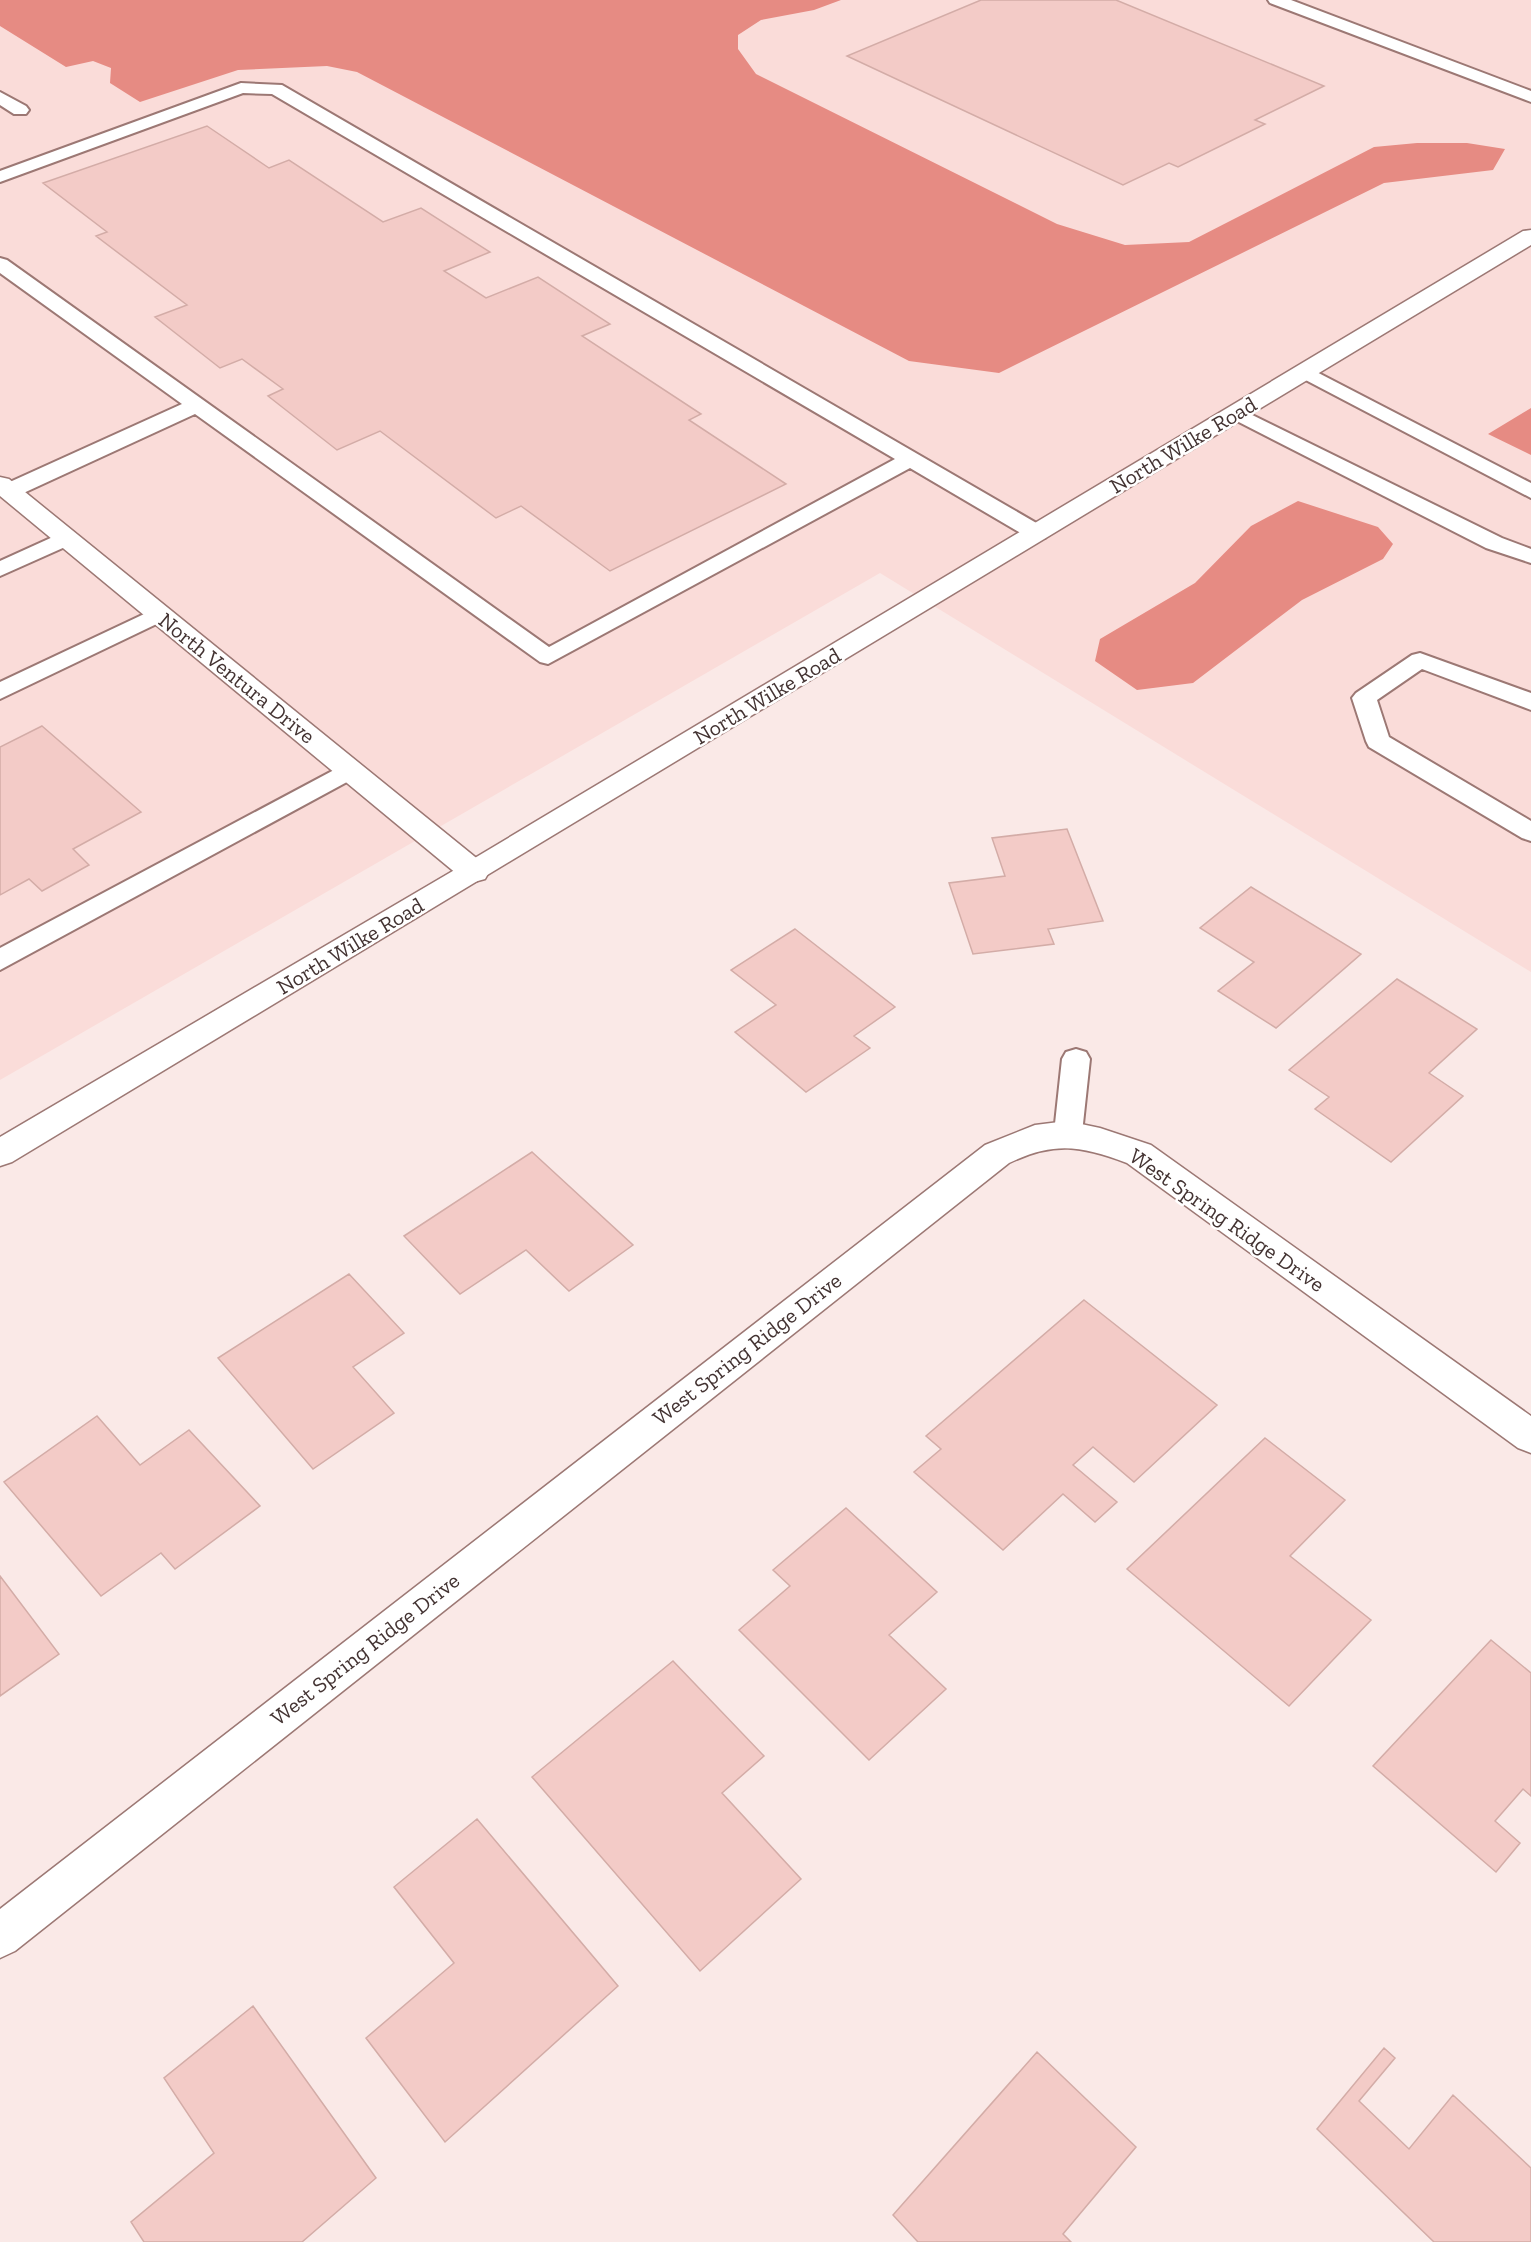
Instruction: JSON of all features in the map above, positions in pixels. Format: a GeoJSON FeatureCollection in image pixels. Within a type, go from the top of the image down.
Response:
{"type":"FeatureCollection","features":[{"type":"Feature","properties":{"kind":"street","name":"North Wilke Road"},"geometry":{"type":"LineString","coordinates":[[0,1153],[474,872],[1531,236]]}},
{"type":"Feature","properties":{"kind":"street","name":"North Ventura Drive"},"geometry":{"type":"LineString","coordinates":[[4,488],[474,872]]}},
{"type":"Feature","properties":{"kind":"street","name":"West Spring Ridge Drive"},"geometry":{"type":"LineString","coordinates":[[0,1936],[997,1154],[1032,1138],[1068,1133],[1139,1154],[1531,1437]]}},
{"type":"Feature","properties":{"kind":"lane"},"geometry":{"type":"LineString","coordinates":[[1276,0],[1531,97]]}},
{"type":"Feature","properties":{"kind":"lane"},"geometry":{"type":"LineString","coordinates":[[0,177],[241,88],[276,89],[1037,533]]}},
{"type":"Feature","properties":{"kind":"lane"},"geometry":{"type":"LineString","coordinates":[[0,97],[20,110]]}},
{"type":"Feature","properties":{"kind":"lane"},"geometry":{"type":"LineString","coordinates":[[0,264],[548,657],[910,459]]}},
{"type":"Feature","properties":{"kind":"lane"},"geometry":{"type":"LineString","coordinates":[[1305,372],[1531,492]]}},
{"type":"Feature","properties":{"kind":"lane"},"geometry":{"type":"LineString","coordinates":[[4,488],[197,405]]}},
{"type":"Feature","properties":{"kind":"lane"},"geometry":{"type":"LineString","coordinates":[[1236,413],[1494,543],[1531,556]]}},
{"type":"Feature","properties":{"kind":"lane"},"geometry":{"type":"LineString","coordinates":[[0,568],[66,538]]}},
{"type":"Feature","properties":{"kind":"lane"},"geometry":{"type":"LineString","coordinates":[[0,691],[159,614]]}},
{"type":"Feature","properties":{"kind":"lane"},"geometry":{"type":"LineString","coordinates":[[1531,702],[1420,660],[1364,698],[1378,741],[1531,832]]}},
{"type":"Feature","properties":{"kind":"lane"},"geometry":{"type":"LineString","coordinates":[[0,960],[349,770]]}},
{"type":"Feature","properties":{"kind":"lane"},"geometry":{"type":"LineString","coordinates":[[1068,1133],[1076,1059]]}},
{"type":"Feature","properties":{"kind":"shaded area"},"geometry":{"type":"Polygon","coordinates":[[[0,0],[1531,0],[1531,972],[880,573],[0,1080],[0,0]]]}},
{"type":"Feature","properties":{"kind":"shaded area"},"geometry":{"type":"Polygon","coordinates":[[[0,0],[841,0],[814,10],[761,20],[738,35],[738,49],[756,74],[1057,224],[1125,245],[1189,242],[1374,147],[1417,143],[1467,143],[1505,149],[1493,170],[1384,183],[999,373],[909,361],[357,72],[327,66],[238,70],[140,102],[110,83],[111,68],[93,61],[66,67],[0,26],[0,0]]]}},
{"type":"Feature","properties":{"kind":"shaded area"},"geometry":{"type":"Polygon","coordinates":[[[1531,408],[1531,455],[1488,434],[1531,408]]]}},
{"type":"Feature","properties":{"kind":"shaded area"},"geometry":{"type":"Polygon","coordinates":[[[1298,501],[1378,527],[1393,544],[1383,559],[1302,600],[1193,683],[1137,690],[1095,661],[1100,639],[1195,583],[1251,526],[1298,501]]]}},
{"type":"Feature","properties":{"kind":"building"},"geometry":{"type":"Polygon","coordinates":[[[981,0],[1116,0],[1324,86],[1255,120],[1265,124],[1178,167],[1169,163],[1123,185],[847,56],[981,0]]]}},
{"type":"Feature","properties":{"kind":"building"},"geometry":{"type":"Polygon","coordinates":[[[207,126],[269,168],[289,160],[383,222],[421,208],[490,252],[444,271],[486,298],[538,277],[610,324],[582,336],[701,414],[689,420],[786,484],[610,571],[521,506],[496,518],[380,431],[337,450],[268,396],[283,389],[242,359],[220,368],[155,317],[187,305],[96,236],[107,232],[43,183],[207,126]]]}},
{"type":"Feature","properties":{"kind":"building"},"geometry":{"type":"Polygon","coordinates":[[[42,726],[141,812],[73,849],[89,865],[42,891],[29,879],[0,895],[0,747],[42,726]]]}},
{"type":"Feature","properties":{"kind":"building"},"geometry":{"type":"Polygon","coordinates":[[[1067,829],[1103,921],[1048,929],[1054,944],[973,954],[949,883],[1005,876],[992,838],[1067,829]]]}},
{"type":"Feature","properties":{"kind":"building"},"geometry":{"type":"Polygon","coordinates":[[[1251,887],[1361,954],[1276,1028],[1218,991],[1254,962],[1200,928],[1251,887]]]}},
{"type":"Feature","properties":{"kind":"building"},"geometry":{"type":"Polygon","coordinates":[[[795,929],[895,1007],[854,1036],[870,1048],[806,1092],[735,1032],[776,1005],[731,970],[795,929]]]}},
{"type":"Feature","properties":{"kind":"building"},"geometry":{"type":"Polygon","coordinates":[[[1397,979],[1477,1029],[1429,1073],[1463,1096],[1391,1162],[1315,1109],[1329,1097],[1289,1070],[1397,979]]]}},
{"type":"Feature","properties":{"kind":"building"},"geometry":{"type":"Polygon","coordinates":[[[532,1152],[633,1245],[569,1291],[526,1250],[460,1294],[404,1236],[532,1152]]]}},
{"type":"Feature","properties":{"kind":"building"},"geometry":{"type":"Polygon","coordinates":[[[349,1274],[404,1333],[353,1367],[394,1413],[313,1469],[218,1358],[349,1274]]]}},
{"type":"Feature","properties":{"kind":"building"},"geometry":{"type":"Polygon","coordinates":[[[1084,1300],[1217,1405],[1134,1482],[1093,1447],[1073,1465],[1117,1502],[1095,1522],[1063,1494],[1003,1550],[914,1472],[941,1449],[926,1436],[1084,1300]]]}},
{"type":"Feature","properties":{"kind":"building"},"geometry":{"type":"Polygon","coordinates":[[[97,1416],[140,1465],[189,1430],[260,1506],[175,1569],[161,1553],[101,1596],[4,1482],[97,1416]]]}},
{"type":"Feature","properties":{"kind":"building"},"geometry":{"type":"Polygon","coordinates":[[[1265,1438],[1345,1500],[1290,1556],[1371,1620],[1289,1706],[1127,1569],[1265,1438]]]}},
{"type":"Feature","properties":{"kind":"building"},"geometry":{"type":"Polygon","coordinates":[[[846,1508],[937,1592],[889,1635],[946,1689],[869,1760],[739,1630],[790,1586],[773,1570],[846,1508]]]}},
{"type":"Feature","properties":{"kind":"building"},"geometry":{"type":"Polygon","coordinates":[[[0,1576],[59,1654],[0,1696],[0,1576]]]}},
{"type":"Feature","properties":{"kind":"building"},"geometry":{"type":"Polygon","coordinates":[[[1491,1640],[1531,1673],[1531,1796],[1523,1789],[1495,1821],[1520,1843],[1496,1872],[1373,1766],[1491,1640]]]}},
{"type":"Feature","properties":{"kind":"building"},"geometry":{"type":"Polygon","coordinates":[[[673,1661],[764,1756],[722,1793],[801,1879],[700,1971],[532,1777],[673,1661]]]}},
{"type":"Feature","properties":{"kind":"building"},"geometry":{"type":"Polygon","coordinates":[[[477,1819],[618,1986],[445,2142],[366,2038],[454,1963],[394,1887],[477,1819]]]}},
{"type":"Feature","properties":{"kind":"building"},"geometry":{"type":"Polygon","coordinates":[[[253,2006],[376,2178],[302,2242],[144,2242],[131,2222],[214,2153],[164,2078],[253,2006]]]}},
{"type":"Feature","properties":{"kind":"building"},"geometry":{"type":"Polygon","coordinates":[[[1384,2048],[1395,2058],[1359,2101],[1409,2149],[1453,2095],[1531,2168],[1531,2242],[1434,2242],[1317,2129],[1384,2048]]]}},
{"type":"Feature","properties":{"kind":"building"},"geometry":{"type":"Polygon","coordinates":[[[1037,2052],[1136,2147],[1063,2234],[1071,2242],[918,2242],[893,2215],[1037,2052]]]}}]}
